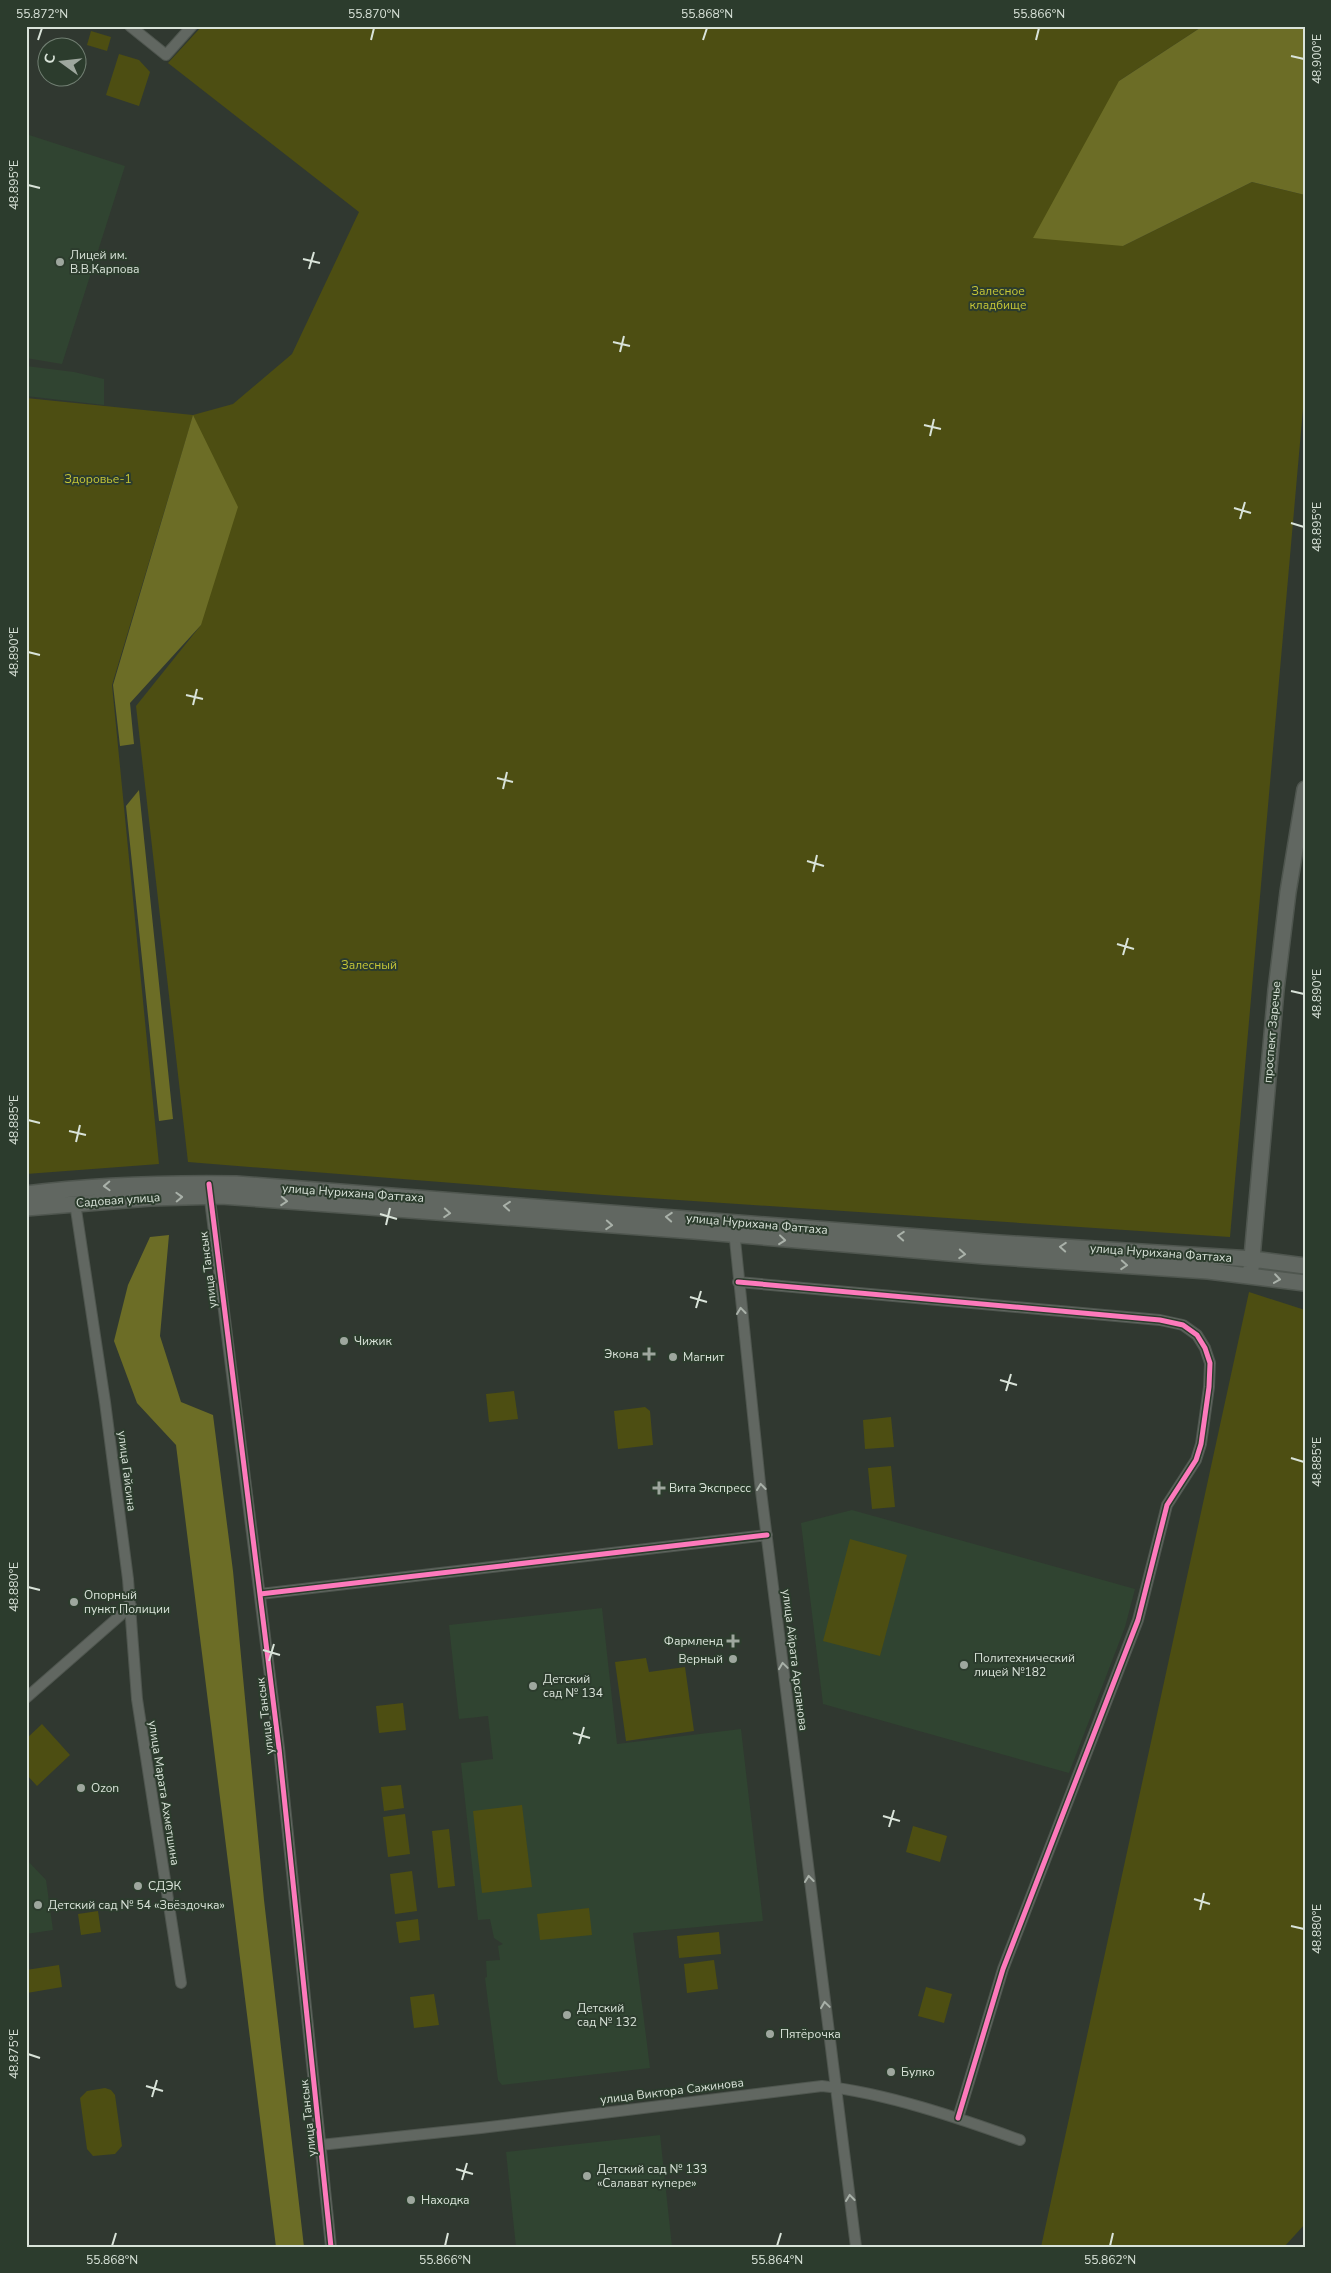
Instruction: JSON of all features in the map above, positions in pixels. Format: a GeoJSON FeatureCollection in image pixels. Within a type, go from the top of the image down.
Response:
{"type":"FeatureCollection","features":[{"type":"Feature","properties":{"kind":"street"},"geometry":{"type":"LineString","coordinates":[[130,26],[166,55],[192,26]]}},
{"type":"Feature","properties":{"kind":"street","name":"проспект Заречье"},"geometry":{"type":"LineString","coordinates":[[1250,1275],[1276,990],[1288,892],[1305,789]]}},
{"type":"Feature","properties":{"kind":"street","name":"Садовая улица"},"geometry":{"type":"LineString","coordinates":[[26,1194],[75,1188],[209,1190]]}},
{"type":"Feature","properties":{"kind":"street","name":"улица Нурихана Фаттаха"},"geometry":{"type":"LineString","coordinates":[[209,1190],[734,1229],[1252,1259],[1305,1266]]}},
{"type":"Feature","properties":{"kind":"street","name":"Садовая улица"},"geometry":{"type":"LineString","coordinates":[[26,1208],[209,1190]]}},
{"type":"Feature","properties":{"kind":"street","name":"улица Тансык"},"geometry":{"type":"LineString","coordinates":[[209,1190],[280,1758],[331,2247]]}},
{"type":"Feature","properties":{"kind":"street","name":"улица Гайсина"},"geometry":{"type":"LineString","coordinates":[[75,1203],[105,1402],[131,1606]]}},
{"type":"Feature","properties":{"kind":"street","name":"улица Нурихана Фаттаха"},"geometry":{"type":"LineString","coordinates":[[734,1229],[984,1256],[1250,1275],[1305,1284]]}},
{"type":"Feature","properties":{"kind":"street","name":"улица Айрата Арсланова"},"geometry":{"type":"LineString","coordinates":[[734,1229],[738,1282],[767,1536],[790,1708],[814,1928],[856,2247]]}},
{"type":"Feature","properties":{"kind":"street"},"geometry":{"type":"LineString","coordinates":[[738,1282],[894,1294],[1160,1320],[1183,1325],[1197,1335],[1205,1348],[1210,1364],[1210,1387],[1201,1444],[1196,1460],[1167,1505],[1138,1620],[1003,1969],[958,2118]]}},
{"type":"Feature","properties":{"kind":"street"},"geometry":{"type":"LineString","coordinates":[[260,1594],[767,1536]]}},
{"type":"Feature","properties":{"kind":"street"},"geometry":{"type":"LineString","coordinates":[[26,1698],[131,1606]]}},
{"type":"Feature","properties":{"kind":"street","name":"улица Марата Ахметшина"},"geometry":{"type":"LineString","coordinates":[[131,1606],[136,1694],[181,1983]]}},
{"type":"Feature","properties":{"kind":"street","name":"улица Виктора Сажинова"},"geometry":{"type":"LineString","coordinates":[[320,2145],[481,2128],[822,2086],[958,2118],[1020,2140]]}},
{"type":"Feature","properties":{"kind":"shaded area"},"geometry":{"type":"Polygon","coordinates":[[[1203,26],[1305,26],[1305,195],[1252,182],[1123,246],[1033,238],[1119,81],[1203,26]]]}},
{"type":"Feature","properties":{"kind":"shaded area","name":"Лицей им. В.В.Карпова"},"geometry":{"type":"Polygon","coordinates":[[[26,134],[125,166],[62,364],[26,358],[26,134]]]}},
{"type":"Feature","properties":{"kind":"shaded area"},"geometry":{"type":"Polygon","coordinates":[[[26,366],[74,372],[104,379],[104,405],[26,396],[26,366]]]}},
{"type":"Feature","properties":{"kind":"shaded area"},"geometry":{"type":"Polygon","coordinates":[[[193,415],[238,507],[201,625],[130,703],[134,744],[120,746],[113,685],[193,415]]]}},
{"type":"Feature","properties":{"kind":"shaded area"},"geometry":{"type":"Polygon","coordinates":[[[139,790],[173,1119],[159,1121],[126,806],[139,790]]]}},
{"type":"Feature","properties":{"kind":"shaded area"},"geometry":{"type":"Polygon","coordinates":[[[169,1235],[160,1336],[181,1402],[213,1415],[233,1571],[264,1900],[304,2247],[276,2247],[176,1445],[137,1403],[114,1341],[128,1285],[150,1237],[169,1235]]]}},
{"type":"Feature","properties":{"kind":"shaded area","name":"Политехнический лицей №182"},"geometry":{"type":"Polygon","coordinates":[[[852,1510],[1135,1589],[1125,1627],[1069,1773],[823,1704],[801,1523],[852,1510]]]}},
{"type":"Feature","properties":{"kind":"shaded area"},"geometry":{"type":"Polygon","coordinates":[[[602,1608],[617,1744],[741,1729],[763,1921],[633,1933],[650,2068],[502,2085],[498,2080],[485,1978],[487,1977],[486,1961],[500,1960],[498,1946],[503,1944],[494,1938],[490,1919],[478,1920],[461,1763],[493,1759],[488,1716],[459,1719],[449,1625],[602,1608]]]}},
{"type":"Feature","properties":{"kind":"shaded area","name":"Детский сад № 54 «Звёздочка»"},"geometry":{"type":"Polygon","coordinates":[[[26,1859],[46,1880],[53,1930],[26,1934],[26,1859]]]}},
{"type":"Feature","properties":{"kind":"shaded area","name":"Детский сад № 133 «Салават купере»"},"geometry":{"type":"Polygon","coordinates":[[[660,2135],[672,2247],[516,2247],[506,2152],[660,2135]]]}},
{"type":"Feature","properties":{"kind":"green space"},"geometry":{"type":"Polygon","coordinates":[[[202,26],[1203,26],[1119,81],[1123,246],[1252,182],[1305,195],[1305,386],[1230,1237],[604,1195],[188,1162],[136,706],[201,625],[193,416],[112,685],[159,1164],[26,1174],[26,398],[193,415],[233,404],[292,354],[359,212],[168,63],[202,26]]]}},
{"type":"Feature","properties":{"kind":"green space"},"geometry":{"type":"Polygon","coordinates":[[[91,31],[111,37],[107,51],[88,45],[91,31]]]}},
{"type":"Feature","properties":{"kind":"green space"},"geometry":{"type":"Polygon","coordinates":[[[119,54],[139,60],[150,72],[139,106],[106,95],[119,54]]]}},
{"type":"Feature","properties":{"kind":"green space"},"geometry":{"type":"Polygon","coordinates":[[[1249,1292],[1305,1310],[1305,2224],[1284,2247],[1041,2247],[1249,1292]]]}},
{"type":"Feature","properties":{"kind":"green space"},"geometry":{"type":"Polygon","coordinates":[[[514,1391],[518,1419],[489,1422],[486,1394],[514,1391]]]}},
{"type":"Feature","properties":{"kind":"green space"},"geometry":{"type":"Polygon","coordinates":[[[645,1407],[650,1411],[653,1445],[618,1449],[614,1411],[645,1407]]]}},
{"type":"Feature","properties":{"kind":"green space"},"geometry":{"type":"Polygon","coordinates":[[[891,1417],[894,1447],[865,1449],[863,1420],[891,1417]]]}},
{"type":"Feature","properties":{"kind":"green space"},"geometry":{"type":"Polygon","coordinates":[[[891,1466],[895,1507],[872,1509],[868,1468],[891,1466]]]}},
{"type":"Feature","properties":{"kind":"green space"},"geometry":{"type":"Polygon","coordinates":[[[850,1539],[907,1555],[880,1656],[823,1641],[850,1539]]]}},
{"type":"Feature","properties":{"kind":"green space"},"geometry":{"type":"Polygon","coordinates":[[[646,1658],[649,1672],[685,1667],[694,1731],[626,1741],[615,1662],[646,1658]]]}},
{"type":"Feature","properties":{"kind":"green space"},"geometry":{"type":"Polygon","coordinates":[[[403,1703],[406,1730],[379,1733],[376,1706],[403,1703]]]}},
{"type":"Feature","properties":{"kind":"green space"},"geometry":{"type":"Polygon","coordinates":[[[42,1724],[70,1755],[37,1786],[26,1774],[26,1739],[42,1724]]]}},
{"type":"Feature","properties":{"kind":"green space"},"geometry":{"type":"Polygon","coordinates":[[[401,1785],[404,1808],[384,1811],[381,1787],[401,1785]]]}},
{"type":"Feature","properties":{"kind":"green space"},"geometry":{"type":"Polygon","coordinates":[[[522,1805],[532,1887],[482,1893],[473,1811],[522,1805]]]}},
{"type":"Feature","properties":{"kind":"green space"},"geometry":{"type":"Polygon","coordinates":[[[405,1814],[410,1854],[388,1857],[383,1817],[405,1814]]]}},
{"type":"Feature","properties":{"kind":"green space"},"geometry":{"type":"Polygon","coordinates":[[[913,1826],[947,1836],[940,1862],[906,1852],[913,1826]]]}},
{"type":"Feature","properties":{"kind":"green space"},"geometry":{"type":"Polygon","coordinates":[[[449,1829],[455,1886],[438,1888],[432,1831],[449,1829]]]}},
{"type":"Feature","properties":{"kind":"green space"},"geometry":{"type":"Polygon","coordinates":[[[412,1871],[417,1911],[395,1914],[390,1874],[412,1871]]]}},
{"type":"Feature","properties":{"kind":"green space"},"geometry":{"type":"Polygon","coordinates":[[[589,1908],[592,1935],[540,1940],[537,1914],[589,1908]]]}},
{"type":"Feature","properties":{"kind":"green space"},"geometry":{"type":"Polygon","coordinates":[[[98,1911],[101,1932],[81,1935],[78,1914],[98,1911]]]}},
{"type":"Feature","properties":{"kind":"green space"},"geometry":{"type":"Polygon","coordinates":[[[418,1919],[420,1940],[399,1943],[396,1922],[418,1919]]]}},
{"type":"Feature","properties":{"kind":"green space"},"geometry":{"type":"Polygon","coordinates":[[[719,1932],[721,1954],[679,1958],[677,1936],[719,1932]]]}},
{"type":"Feature","properties":{"kind":"green space"},"geometry":{"type":"Polygon","coordinates":[[[714,1960],[718,1989],[687,1993],[684,1964],[714,1960]]]}},
{"type":"Feature","properties":{"kind":"green space"},"geometry":{"type":"Polygon","coordinates":[[[59,1965],[62,1987],[27,1993],[26,1970],[59,1965]]]}},
{"type":"Feature","properties":{"kind":"green space"},"geometry":{"type":"Polygon","coordinates":[[[926,1987],[952,1994],[944,2023],[918,2016],[926,1987]]]}},
{"type":"Feature","properties":{"kind":"green space"},"geometry":{"type":"Polygon","coordinates":[[[434,1994],[439,2025],[414,2028],[410,1997],[434,1994]]]}},
{"type":"Feature","properties":{"kind":"green space"},"geometry":{"type":"Polygon","coordinates":[[[105,2088],[111,2090],[115,2095],[122,2146],[115,2154],[93,2156],[87,2149],[80,2098],[87,2091],[105,2088]]]}},
{"type":"Feature","properties":{"kind":"cycle path"},"geometry":{"type":"LineString","coordinates":[[209,1184],[279,1748],[331,2247]]}},
{"type":"Feature","properties":{"kind":"cycle path"},"geometry":{"type":"LineString","coordinates":[[738,1282],[1160,1320],[1183,1325],[1197,1335],[1205,1348],[1210,1363],[1209,1387],[1201,1444],[1196,1460],[1167,1505],[1138,1620],[1003,1969],[958,2118]]}},
{"type":"Feature","properties":{"kind":"cycle path"},"geometry":{"type":"LineString","coordinates":[[260,1594],[767,1535]]}},
{"type":"Feature","properties":{"kind":"place","name":"Лицей им. В.В.Карпова"},"geometry":{"type":"Point","coordinates":[60,262]}},
{"type":"Feature","properties":{"kind":"place","name":"Чижик"},"geometry":{"type":"Point","coordinates":[344,1341]}},
{"type":"Feature","properties":{"kind":"place","name":"Экона"},"geometry":{"type":"Point","coordinates":[649,1354]}},
{"type":"Feature","properties":{"kind":"place","name":"Магнит"},"geometry":{"type":"Point","coordinates":[673,1357]}},
{"type":"Feature","properties":{"kind":"place","name":"Вита Экспресс"},"geometry":{"type":"Point","coordinates":[659,1488]}},
{"type":"Feature","properties":{"kind":"place","name":"Опорный пункт Полиции"},"geometry":{"type":"Point","coordinates":[74,1602]}},
{"type":"Feature","properties":{"kind":"place","name":"Фармленд"},"geometry":{"type":"Point","coordinates":[733,1641]}},
{"type":"Feature","properties":{"kind":"place","name":"Верный"},"geometry":{"type":"Point","coordinates":[733,1659]}},
{"type":"Feature","properties":{"kind":"place","name":"Политехнический лицей №182"},"geometry":{"type":"Point","coordinates":[964,1665]}},
{"type":"Feature","properties":{"kind":"place","name":"Детский сад № 134"},"geometry":{"type":"Point","coordinates":[533,1686]}},
{"type":"Feature","properties":{"kind":"place","name":"Ozon"},"geometry":{"type":"Point","coordinates":[81,1788]}},
{"type":"Feature","properties":{"kind":"place","name":"СДЭК"},"geometry":{"type":"Point","coordinates":[138,1886]}},
{"type":"Feature","properties":{"kind":"place","name":"Детский сад № 54 «Звёздочка»"},"geometry":{"type":"Point","coordinates":[38,1905]}},
{"type":"Feature","properties":{"kind":"place","name":"Детский сад № 132"},"geometry":{"type":"Point","coordinates":[567,2015]}},
{"type":"Feature","properties":{"kind":"place","name":"Пятёрочка"},"geometry":{"type":"Point","coordinates":[770,2034]}},
{"type":"Feature","properties":{"kind":"place","name":"Булко"},"geometry":{"type":"Point","coordinates":[891,2072]}},
{"type":"Feature","properties":{"kind":"place","name":"Детский сад № 133 «Салават купере»"},"geometry":{"type":"Point","coordinates":[587,2176]}},
{"type":"Feature","properties":{"kind":"place","name":"Находка"},"geometry":{"type":"Point","coordinates":[411,2200]}},
{"type":"Feature","properties":{"kind":"park label","name":"Залесное кладбище"},"geometry":{"type":"Point","coordinates":[998,298]}},
{"type":"Feature","properties":{"kind":"park label","name":"Здоровье-1"},"geometry":{"type":"Point","coordinates":[98,479]}},
{"type":"Feature","properties":{"kind":"park label","name":"Залесный"},"geometry":{"type":"Point","coordinates":[369,965]}}]}
